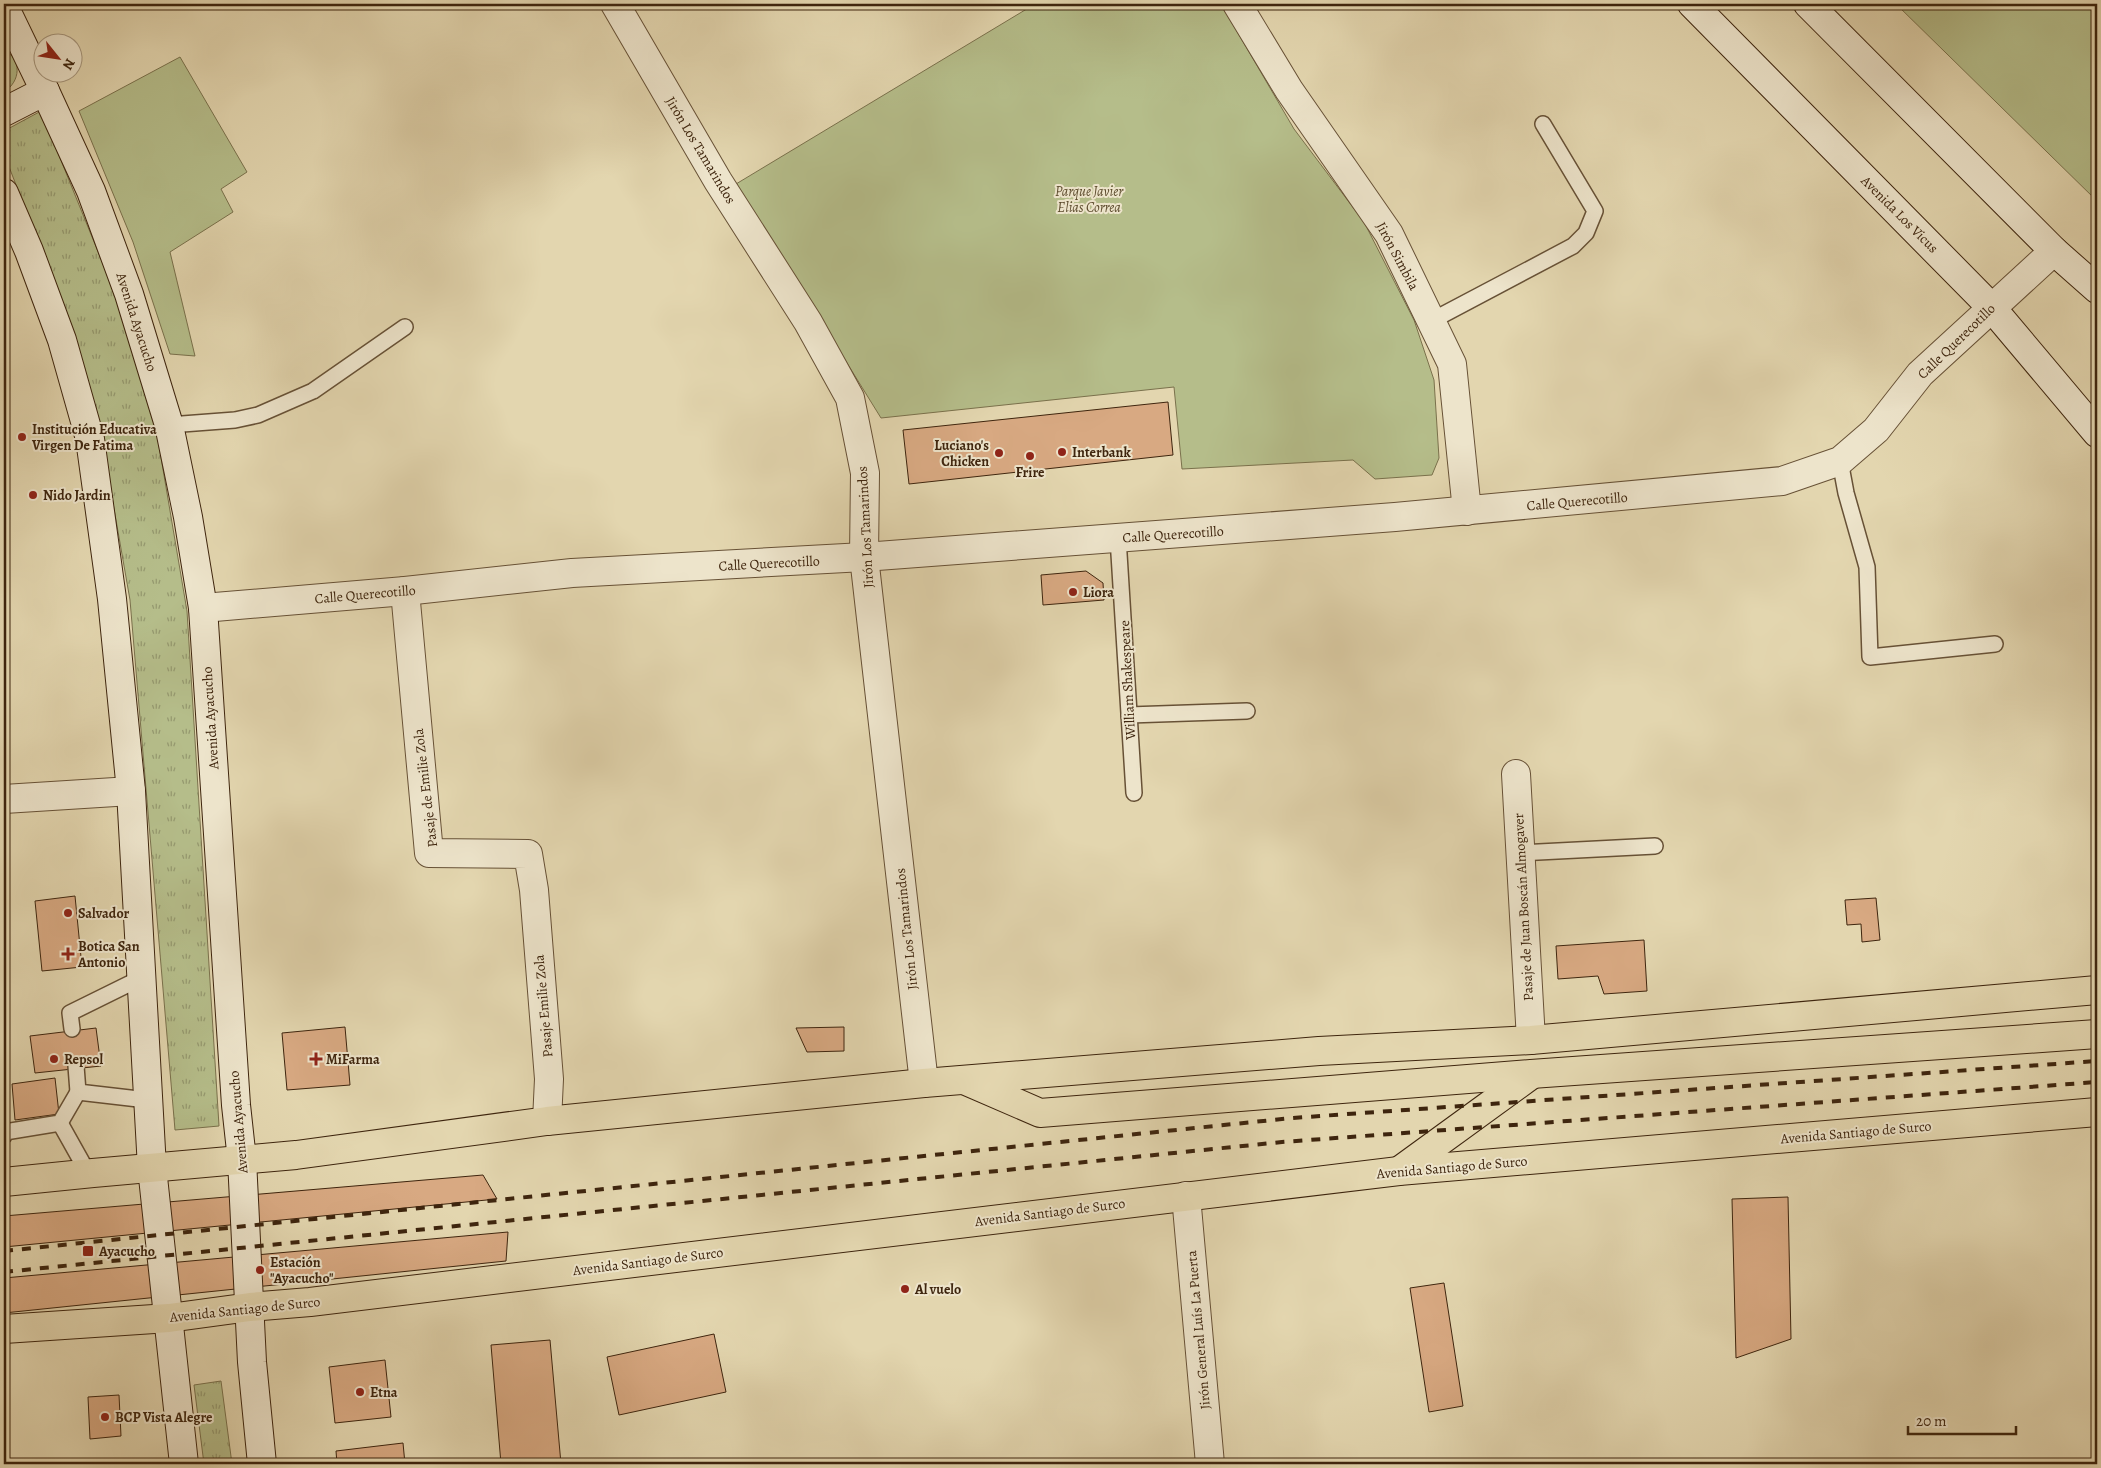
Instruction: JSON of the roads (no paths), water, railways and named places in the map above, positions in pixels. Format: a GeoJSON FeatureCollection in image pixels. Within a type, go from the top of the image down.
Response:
{"type":"FeatureCollection","features":[{"type":"Feature","properties":{"kind":"main road"},"geometry":{"type":"LineString","coordinates":[[4,1182],[296,1155],[547,1121],[924,1083],[1319,1051],[1531,1040],[2097,990]]}},
{"type":"Feature","properties":{"kind":"main road"},"geometry":{"type":"LineString","coordinates":[[962,1080],[1040,1113],[1531,1074],[2097,1034]]}},
{"type":"Feature","properties":{"kind":"main road"},"geometry":{"type":"LineString","coordinates":[[1531,1040],[1531,1074]]}},
{"type":"Feature","properties":{"kind":"main road"},"geometry":{"type":"LineString","coordinates":[[1399,1171],[1531,1074]]}},
{"type":"Feature","properties":{"kind":"main road","name":"Avenida Santiago de Surco"},"geometry":{"type":"LineString","coordinates":[[4,1330],[169,1318],[250,1307],[319,1301],[1399,1171],[2097,1112]]}},
{"type":"Feature","properties":{"kind":"street","name":"Jirón Los Tamarindos"},"geometry":{"type":"LineString","coordinates":[[615,4],[714,174],[808,322],[850,398],[865,473],[864,557],[924,1083]]}},
{"type":"Feature","properties":{"kind":"street","name":"Jirón Simbila"},"geometry":{"type":"LineString","coordinates":[[1237,4],[1289,90],[1389,234],[1452,364],[1467,511]]}},
{"type":"Feature","properties":{"kind":"street","name":"Avenida Los Vicus"},"geometry":{"type":"LineString","coordinates":[[1692,4],[1992,307],[2097,433]]}},
{"type":"Feature","properties":{"kind":"street"},"geometry":{"type":"LineString","coordinates":[[1808,4],[2054,252],[2097,289]]}},
{"type":"Feature","properties":{"kind":"street","name":"Avenida Ayacucho"},"geometry":{"type":"LineString","coordinates":[[6,14],[45,91],[91,191],[123,277],[169,425],[188,517],[203,608],[236,1105],[242,1160],[252,1362],[262,1464]]}},
{"type":"Feature","properties":{"kind":"street"},"geometry":{"type":"LineString","coordinates":[[4,112],[45,91]]}},
{"type":"Feature","properties":{"kind":"street"},"geometry":{"type":"LineString","coordinates":[[4,193],[29,251],[62,340],[90,439],[112,599],[131,791],[152,1168],[184,1464]]}},
{"type":"Feature","properties":{"kind":"street","name":"Calle Querecotillo"},"geometry":{"type":"LineString","coordinates":[[203,608],[405,591],[572,573],[864,557],[1118,538],[1467,511],[1782,481],[1840,461],[1876,430],[1920,374],[2054,252]]}},
{"type":"Feature","properties":{"kind":"street","name":"Pasaje de Emilie Zola"},"geometry":{"type":"LineString","coordinates":[[405,591],[429,853],[528,854],[534,890]]}},
{"type":"Feature","properties":{"kind":"street","name":"Pasaje de Juan Boscán Almogaver"},"geometry":{"type":"LineString","coordinates":[[1516,774],[1531,1040]]}},
{"type":"Feature","properties":{"kind":"street"},"geometry":{"type":"LineString","coordinates":[[4,799],[131,791]]}},
{"type":"Feature","properties":{"kind":"street","name":"Pasaje Emilie Zola"},"geometry":{"type":"LineString","coordinates":[[534,890],[549,1079],[547,1121]]}},
{"type":"Feature","properties":{"kind":"street","name":"Jirón General Luís La Puerta"},"geometry":{"type":"LineString","coordinates":[[1186,1196],[1210,1464]]}},
{"type":"Feature","properties":{"kind":"lane"},"geometry":{"type":"LineString","coordinates":[[1431,321],[1572,246],[1586,232],[1595,211],[1543,124]]}},
{"type":"Feature","properties":{"kind":"lane"},"geometry":{"type":"LineString","coordinates":[[169,425],[235,420],[258,415],[313,391],[405,327]]}},
{"type":"Feature","properties":{"kind":"lane"},"geometry":{"type":"LineString","coordinates":[[1840,461],[1846,493],[1867,567],[1870,657],[1995,644]]}},
{"type":"Feature","properties":{"kind":"lane","name":"William Shakespeare"},"geometry":{"type":"LineString","coordinates":[[1118,538],[1134,793]]}},
{"type":"Feature","properties":{"kind":"lane"},"geometry":{"type":"LineString","coordinates":[[1129,715],[1247,711]]}},
{"type":"Feature","properties":{"kind":"lane"},"geometry":{"type":"LineString","coordinates":[[1520,853],[1656,846]]}},
{"type":"Feature","properties":{"kind":"lane"},"geometry":{"type":"LineString","coordinates":[[72,1029],[70,1013],[141,978]]}},
{"type":"Feature","properties":{"kind":"lane"},"geometry":{"type":"LineString","coordinates":[[60,1124],[78,1092],[76,1066]]}},
{"type":"Feature","properties":{"kind":"lane"},"geometry":{"type":"LineString","coordinates":[[78,1092],[147,1100]]}},
{"type":"Feature","properties":{"kind":"lane"},"geometry":{"type":"LineString","coordinates":[[4,1136],[5,1132],[60,1124]]}},
{"type":"Feature","properties":{"kind":"lane"},"geometry":{"type":"LineString","coordinates":[[60,1124],[88,1173]]}},
{"type":"Feature","properties":{"kind":"railway"},"geometry":{"type":"LineString","coordinates":[[4,1251],[1292,1118],[2097,1061]]}},
{"type":"Feature","properties":{"kind":"railway"},"geometry":{"type":"LineString","coordinates":[[4,1272],[1282,1142],[2097,1082]]}},
{"type":"Feature","properties":{"kind":"place","name":"Institución Educativa Virgen De Fatima"},"geometry":{"type":"Point","coordinates":[22,437]}},
{"type":"Feature","properties":{"kind":"place","name":"Interbank"},"geometry":{"type":"Point","coordinates":[1062,452]}},
{"type":"Feature","properties":{"kind":"place","name":"Luciano's Chicken"},"geometry":{"type":"Point","coordinates":[999,453]}},
{"type":"Feature","properties":{"kind":"place","name":"Frire"},"geometry":{"type":"Point","coordinates":[1030,456]}},
{"type":"Feature","properties":{"kind":"place","name":"Nido Jardin"},"geometry":{"type":"Point","coordinates":[33,495]}},
{"type":"Feature","properties":{"kind":"place","name":"Liora"},"geometry":{"type":"Point","coordinates":[1073,592]}},
{"type":"Feature","properties":{"kind":"place","name":"Salvador"},"geometry":{"type":"Point","coordinates":[68,913]}},
{"type":"Feature","properties":{"kind":"place","name":"Botica San Antonio"},"geometry":{"type":"Point","coordinates":[68,954]}},
{"type":"Feature","properties":{"kind":"place","name":"Repsol"},"geometry":{"type":"Point","coordinates":[54,1059]}},
{"type":"Feature","properties":{"kind":"place","name":"MiFarma"},"geometry":{"type":"Point","coordinates":[316,1059]}},
{"type":"Feature","properties":{"kind":"place","name":"Ayacucho"},"geometry":{"type":"Point","coordinates":[88,1251]}},
{"type":"Feature","properties":{"kind":"place","name":"Estación \"Ayacucho\""},"geometry":{"type":"Point","coordinates":[260,1270]}},
{"type":"Feature","properties":{"kind":"place","name":"Al vuelo"},"geometry":{"type":"Point","coordinates":[905,1289]}},
{"type":"Feature","properties":{"kind":"place","name":"Etna"},"geometry":{"type":"Point","coordinates":[360,1392]}},
{"type":"Feature","properties":{"kind":"place","name":"BCP Vista Alegre"},"geometry":{"type":"Point","coordinates":[105,1417]}},
{"type":"Feature","properties":{"kind":"park label","name":"Parque Javier Elias Correa"},"geometry":{"type":"Point","coordinates":[1089,200]}}]}
